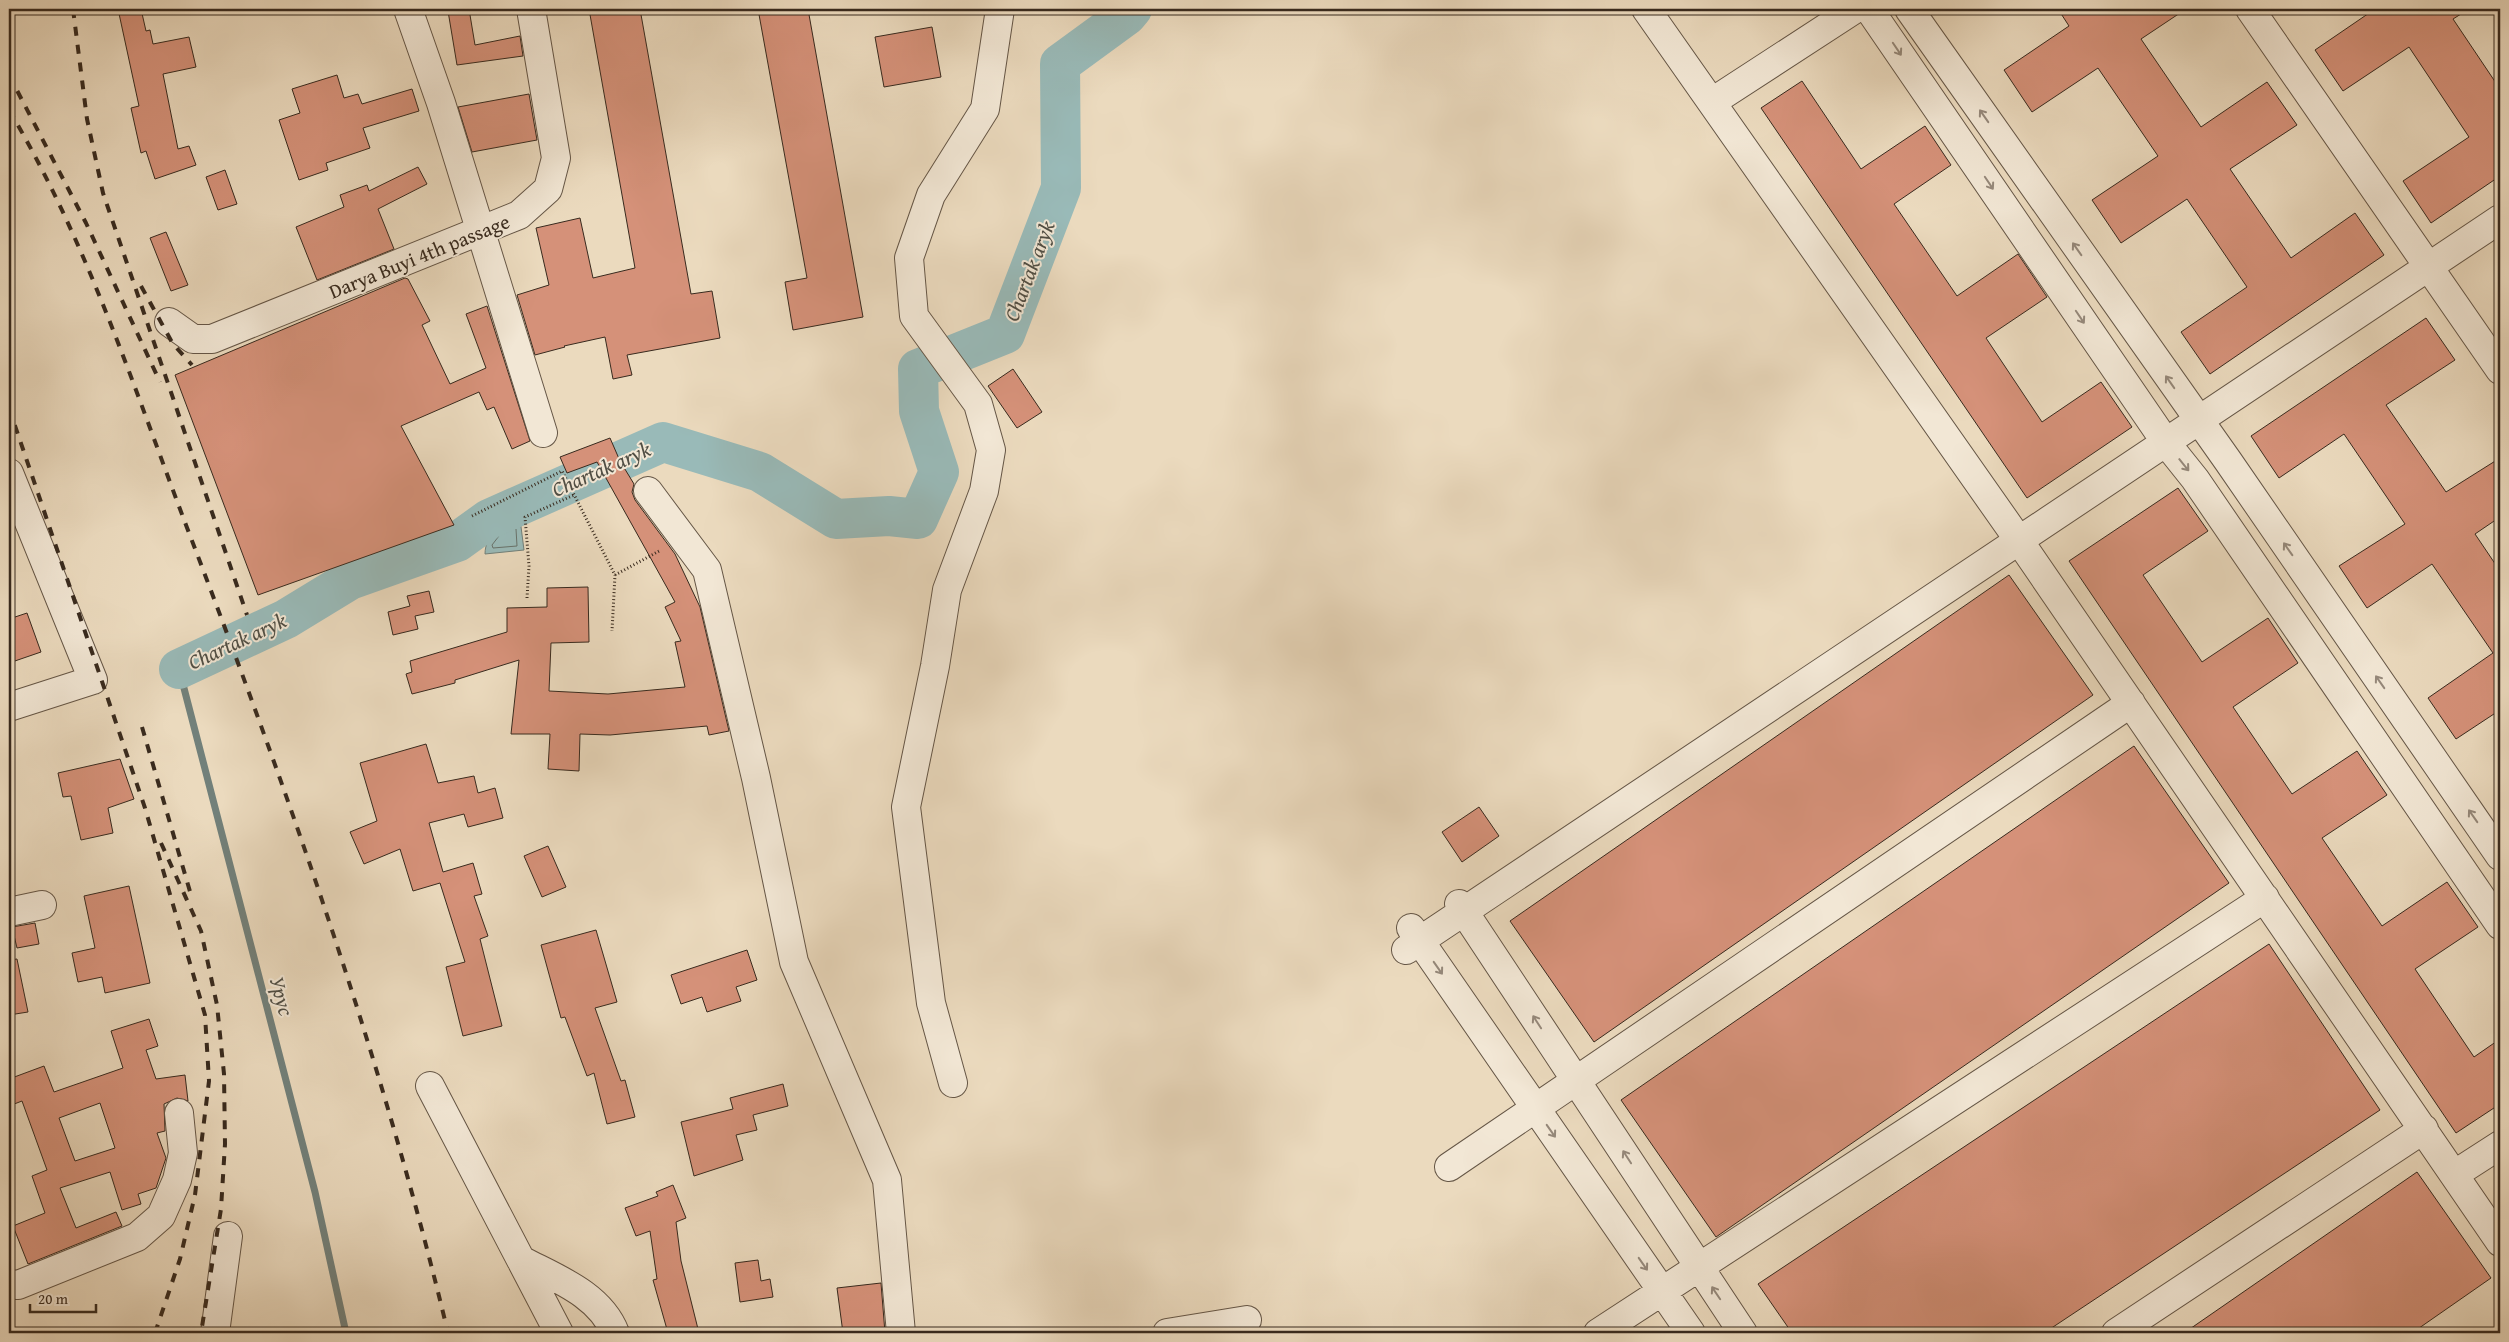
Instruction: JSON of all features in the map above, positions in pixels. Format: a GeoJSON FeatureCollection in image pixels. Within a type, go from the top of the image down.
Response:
{"type":"FeatureCollection","features":[{"type":"Feature","properties":{"kind":"street"},"geometry":{"type":"LineString","coordinates":[[408,9],[441,103],[543,433]]}},
{"type":"Feature","properties":{"kind":"street","name":"Darya Buyi 4th passage"},"geometry":{"type":"LineString","coordinates":[[169,322],[193,339],[212,339],[480,233],[519,215],[548,189],[556,158],[531,9]]}},
{"type":"Feature","properties":{"kind":"street"},"geometry":{"type":"LineString","coordinates":[[953,1083],[931,1003],[906,807],[936,666],[947,590],[986,483],[991,450],[978,404],[914,316],[909,258],[931,195],[985,109],[1000,9]]}},
{"type":"Feature","properties":{"kind":"street"},"geometry":{"type":"LineString","coordinates":[[1646,9],[2018,539],[2500,1242]]}},
{"type":"Feature","properties":{"kind":"street"},"geometry":{"type":"LineString","coordinates":[[1712,102],[1855,9]]}},
{"type":"Feature","properties":{"kind":"street"},"geometry":{"type":"LineString","coordinates":[[1870,9],[2166,444],[2196,479],[2500,925]]}},
{"type":"Feature","properties":{"kind":"street"},"geometry":{"type":"LineString","coordinates":[[1909,9],[2500,856]]}},
{"type":"Feature","properties":{"kind":"street"},"geometry":{"type":"LineString","coordinates":[[2250,9],[2431,267],[2500,370]]}},
{"type":"Feature","properties":{"kind":"street"},"geometry":{"type":"LineString","coordinates":[[1692,1333],[1535,1108],[1412,940],[2018,539],[2166,444],[2431,267],[2500,218]]}},
{"type":"Feature","properties":{"kind":"street"},"geometry":{"type":"LineString","coordinates":[[9,473],[93,680],[9,707]]}},
{"type":"Feature","properties":{"kind":"street"},"geometry":{"type":"LineString","coordinates":[[648,491],[707,570],[756,778],[794,962],[887,1180],[901,1333]]}},
{"type":"Feature","properties":{"kind":"street"},"geometry":{"type":"LineString","coordinates":[[1449,1168],[2131,703]]}},
{"type":"Feature","properties":{"kind":"street"},"geometry":{"type":"LineString","coordinates":[[1598,1333],[2265,898]]}},
{"type":"Feature","properties":{"kind":"street"},"geometry":{"type":"LineString","coordinates":[[9,912],[42,905]]}},
{"type":"Feature","properties":{"kind":"street"},"geometry":{"type":"LineString","coordinates":[[1461,908],[1743,1333]]}},
{"type":"Feature","properties":{"kind":"street"},"geometry":{"type":"LineString","coordinates":[[430,1086],[559,1333]]}},
{"type":"Feature","properties":{"kind":"street"},"geometry":{"type":"LineString","coordinates":[[9,1284],[18,1285],[137,1237],[161,1216],[177,1180],[183,1153],[179,1113]]}},
{"type":"Feature","properties":{"kind":"street"},"geometry":{"type":"LineString","coordinates":[[2116,1333],[2424,1129]]}},
{"type":"Feature","properties":{"kind":"street"},"geometry":{"type":"LineString","coordinates":[[2455,1174],[2500,1145]]}},
{"type":"Feature","properties":{"kind":"street"},"geometry":{"type":"LineString","coordinates":[[216,1333],[228,1236]]}},
{"type":"Feature","properties":{"kind":"street"},"geometry":{"type":"LineString","coordinates":[[521,1260],[587,1295],[612,1326],[615,1333]]}},
{"type":"Feature","properties":{"kind":"street"},"geometry":{"type":"LineString","coordinates":[[1167,1333],[1247,1320]]}},
{"type":"Feature","properties":{"kind":"path"},"geometry":{"type":"LineString","coordinates":[[472,516],[562,471],[616,575],[612,631]]}},
{"type":"Feature","properties":{"kind":"path"},"geometry":{"type":"LineString","coordinates":[[526,598],[528,566],[524,518],[574,495]]}},
{"type":"Feature","properties":{"kind":"path"},"geometry":{"type":"LineString","coordinates":[[616,575],[664,548]]}},
{"type":"Feature","properties":{"kind":"water"},"geometry":{"type":"Polygon","coordinates":[[[520,519],[524,550],[485,554],[488,541],[496,532],[520,519]]]}},
{"type":"Feature","properties":{"kind":"building"},"geometry":{"type":"Polygon","coordinates":[[[118,9],[141,9],[146,31],[150,30],[153,44],[189,37],[196,67],[163,74],[178,149],[189,146],[196,165],[155,179],[146,151],[141,153],[131,108],[139,106],[118,9]]]}},
{"type":"Feature","properties":{"kind":"building"},"geometry":{"type":"Polygon","coordinates":[[[469,9],[475,45],[520,36],[523,56],[457,65],[448,11],[469,9]]]}},
{"type":"Feature","properties":{"kind":"building"},"geometry":{"type":"Polygon","coordinates":[[[589,9],[640,9],[691,294],[712,291],[720,338],[627,355],[632,375],[613,379],[605,337],[535,355],[517,295],[549,285],[536,228],[580,218],[593,278],[635,268],[589,9]]]}},
{"type":"Feature","properties":{"kind":"building"},"geometry":{"type":"Polygon","coordinates":[[[758,9],[808,9],[863,317],[793,330],[785,282],[807,278],[758,9]]]}},
{"type":"Feature","properties":{"kind":"building"},"geometry":{"type":"Polygon","coordinates":[[[2058,9],[2186,9],[2141,39],[2201,127],[2267,82],[2297,125],[2230,169],[2291,258],[2355,213],[2384,255],[2210,374],[2181,332],[2247,287],[2187,199],[2121,243],[2092,200],[2158,156],[2098,68],[2032,112],[2004,70],[2069,26],[2058,9]]]}},
{"type":"Feature","properties":{"kind":"building"},"geometry":{"type":"Polygon","coordinates":[[[2375,9],[2469,9],[2453,19],[2500,89],[2500,176],[2431,223],[2403,181],[2469,137],[2409,47],[2343,91],[2315,50],[2375,9]]]}},
{"type":"Feature","properties":{"kind":"building"},"geometry":{"type":"Polygon","coordinates":[[[932,27],[941,77],[884,87],[875,37],[932,27]]]}},
{"type":"Feature","properties":{"kind":"building"},"geometry":{"type":"Polygon","coordinates":[[[337,75],[344,98],[358,94],[362,104],[412,89],[419,111],[363,128],[370,148],[326,163],[328,170],[299,180],[279,120],[300,113],[292,89],[337,75]]]}},
{"type":"Feature","properties":{"kind":"building"},"geometry":{"type":"Polygon","coordinates":[[[1802,81],[1861,169],[1925,126],[1951,165],[1894,204],[1957,296],[2018,254],[2047,297],[1986,338],[2042,422],[2101,382],[2132,427],[2027,498],[1761,108],[1802,81]]]}},
{"type":"Feature","properties":{"kind":"building"},"geometry":{"type":"Polygon","coordinates":[[[529,94],[537,140],[472,152],[458,107],[529,94]]]}},
{"type":"Feature","properties":{"kind":"building"},"geometry":{"type":"Polygon","coordinates":[[[418,167],[427,184],[378,209],[394,249],[317,280],[296,227],[344,207],[340,195],[367,185],[369,191],[418,167]]]}},
{"type":"Feature","properties":{"kind":"building"},"geometry":{"type":"Polygon","coordinates":[[[225,170],[237,204],[218,210],[206,177],[225,170]]]}},
{"type":"Feature","properties":{"kind":"building"},"geometry":{"type":"Polygon","coordinates":[[[166,232],[188,285],[171,291],[150,238],[166,232]]]}},
{"type":"Feature","properties":{"kind":"building"},"geometry":{"type":"Polygon","coordinates":[[[405,278],[408,279],[430,321],[422,325],[450,384],[486,368],[466,314],[487,306],[530,441],[512,449],[494,407],[487,410],[479,392],[401,426],[454,525],[258,595],[175,375],[405,278]]]}},
{"type":"Feature","properties":{"kind":"building"},"geometry":{"type":"Polygon","coordinates":[[[2426,318],[2455,360],[2386,405],[2446,492],[2500,458],[2500,517],[2475,534],[2500,571],[2500,710],[2456,739],[2428,698],[2493,653],[2432,564],[2367,608],[2339,566],[2405,524],[2344,434],[2279,478],[2251,436],[2426,318]]]}},
{"type":"Feature","properties":{"kind":"building"},"geometry":{"type":"Polygon","coordinates":[[[1013,369],[1042,412],[1017,428],[988,386],[1013,369]]]}},
{"type":"Feature","properties":{"kind":"building"},"geometry":{"type":"Polygon","coordinates":[[[610,438],[620,461],[634,484],[632,492],[635,500],[675,554],[700,607],[729,731],[709,735],[707,726],[610,735],[580,734],[579,771],[548,769],[550,734],[511,734],[519,660],[455,680],[455,683],[412,694],[406,674],[412,672],[410,661],[507,632],[507,608],[547,607],[547,588],[588,587],[589,642],[551,643],[549,691],[608,694],[685,687],[675,642],[681,641],[665,607],[675,602],[597,462],[567,473],[560,457],[610,438]]]}},
{"type":"Feature","properties":{"kind":"building"},"geometry":{"type":"Polygon","coordinates":[[[2178,488],[2208,531],[2143,575],[2202,662],[2268,618],[2298,663],[2233,707],[2292,794],[2357,751],[2387,795],[2322,838],[2382,926],[2447,882],[2478,927],[2415,969],[2474,1057],[2500,1039],[2500,1104],[2456,1133],[2069,561],[2178,488]]]}},
{"type":"Feature","properties":{"kind":"building"},"geometry":{"type":"Polygon","coordinates":[[[2009,575],[2093,695],[1594,1042],[1510,921],[2009,575]]]}},
{"type":"Feature","properties":{"kind":"building"},"geometry":{"type":"Polygon","coordinates":[[[429,591],[434,612],[415,616],[418,629],[393,635],[388,612],[410,606],[407,596],[429,591]]]}},
{"type":"Feature","properties":{"kind":"building"},"geometry":{"type":"Polygon","coordinates":[[[27,613],[41,652],[9,663],[9,619],[27,613]]]}},
{"type":"Feature","properties":{"kind":"building"},"geometry":{"type":"Polygon","coordinates":[[[426,744],[438,783],[474,776],[478,793],[495,788],[503,818],[468,827],[464,814],[429,823],[443,872],[473,863],[482,894],[474,896],[488,936],[480,939],[502,1026],[463,1036],[446,967],[465,962],[440,883],[413,891],[400,849],[364,864],[350,832],[377,821],[360,763],[426,744]]]}},
{"type":"Feature","properties":{"kind":"building"},"geometry":{"type":"Polygon","coordinates":[[[2134,746],[2229,883],[1716,1237],[1621,1100],[2134,746]]]}},
{"type":"Feature","properties":{"kind":"building"},"geometry":{"type":"Polygon","coordinates":[[[120,759],[134,799],[108,808],[113,833],[81,840],[71,796],[63,797],[58,773],[120,759]]]}},
{"type":"Feature","properties":{"kind":"building"},"geometry":{"type":"Polygon","coordinates":[[[1479,807],[1499,836],[1462,862],[1442,832],[1479,807]]]}},
{"type":"Feature","properties":{"kind":"building"},"geometry":{"type":"Polygon","coordinates":[[[548,846],[566,887],[542,897],[524,856],[548,846]]]}},
{"type":"Feature","properties":{"kind":"building"},"geometry":{"type":"Polygon","coordinates":[[[129,886],[150,983],[105,993],[102,977],[78,982],[72,953],[95,948],[84,896],[129,886]]]}},
{"type":"Feature","properties":{"kind":"building"},"geometry":{"type":"Polygon","coordinates":[[[35,923],[39,944],[17,948],[12,927],[35,923]]]}},
{"type":"Feature","properties":{"kind":"building"},"geometry":{"type":"Polygon","coordinates":[[[596,930],[617,1002],[595,1008],[621,1081],[625,1080],[635,1117],[607,1124],[594,1073],[587,1076],[565,1017],[561,1018],[541,945],[596,930]]]}},
{"type":"Feature","properties":{"kind":"building"},"geometry":{"type":"Polygon","coordinates":[[[2269,944],[2380,1110],[2044,1333],[1792,1333],[1758,1284],[2269,944]]]}},
{"type":"Feature","properties":{"kind":"building"},"geometry":{"type":"Polygon","coordinates":[[[747,950],[757,980],[736,987],[741,1001],[707,1012],[702,997],[681,1004],[671,975],[747,950]]]}},
{"type":"Feature","properties":{"kind":"building"},"geometry":{"type":"Polygon","coordinates":[[[17,959],[28,1012],[9,1015],[9,960],[17,959]]]}},
{"type":"Feature","properties":{"kind":"building"},"geometry":{"type":"Polygon","coordinates":[[[149,1019],[158,1046],[146,1050],[156,1079],[185,1075],[188,1101],[177,1098],[164,1104],[165,1131],[157,1133],[166,1158],[156,1188],[138,1194],[141,1204],[122,1210],[110,1172],[60,1188],[76,1228],[116,1212],[122,1226],[28,1264],[13,1226],[45,1213],[32,1176],[47,1170],[22,1101],[9,1106],[9,1079],[44,1066],[54,1092],[123,1068],[111,1031],[149,1019]],[[100,1103],[59,1118],[75,1161],[115,1148],[100,1103]]]}},
{"type":"Feature","properties":{"kind":"building"},"geometry":{"type":"Polygon","coordinates":[[[783,1084],[788,1106],[753,1115],[757,1130],[736,1135],[743,1160],[694,1176],[681,1122],[733,1109],[730,1098],[783,1084]]]}},
{"type":"Feature","properties":{"kind":"building"},"geometry":{"type":"Polygon","coordinates":[[[2417,1172],[2491,1278],[2412,1333],[2184,1333],[2417,1172]]]}},
{"type":"Feature","properties":{"kind":"building"},"geometry":{"type":"Polygon","coordinates":[[[673,1185],[686,1218],[676,1222],[681,1261],[699,1333],[668,1333],[653,1280],[657,1279],[650,1231],[636,1236],[625,1208],[658,1196],[656,1192],[673,1185]]]}},
{"type":"Feature","properties":{"kind":"building"},"geometry":{"type":"Polygon","coordinates":[[[758,1260],[761,1281],[770,1279],[773,1297],[740,1302],[735,1263],[758,1260]]]}},
{"type":"Feature","properties":{"kind":"building"},"geometry":{"type":"Polygon","coordinates":[[[881,1283],[885,1333],[843,1333],[837,1288],[881,1283]]]}},
{"type":"Feature","properties":{"kind":"waterway","name":"Chartak aryk"},"geometry":{"type":"LineString","coordinates":[[179,669],[286,619],[350,580],[457,542],[489,519],[663,442],[760,472],[836,519],[889,516],[918,519],[939,472],[919,411],[918,369],[1005,334],[1061,188],[1060,64],[1127,15],[1132,9]]}},
{"type":"Feature","properties":{"kind":"waterway","name":"Урус"},"geometry":{"type":"LineString","coordinates":[[165,672],[179,669],[315,1192],[346,1333]]}},
{"type":"Feature","properties":{"kind":"railway"},"geometry":{"type":"LineString","coordinates":[[73,9],[87,119],[103,193],[247,615]]}},
{"type":"Feature","properties":{"kind":"railway"},"geometry":{"type":"LineString","coordinates":[[9,75],[86,223],[160,382]]}},
{"type":"Feature","properties":{"kind":"railway"},"geometry":{"type":"LineString","coordinates":[[9,110],[37,159],[62,210],[106,313],[224,624],[296,824],[363,1026],[422,1230],[448,1333]]}},
{"type":"Feature","properties":{"kind":"railway"},"geometry":{"type":"LineString","coordinates":[[141,286],[173,344],[192,365]]}},
{"type":"Feature","properties":{"kind":"railway"},"geometry":{"type":"LineString","coordinates":[[9,408],[145,808],[205,1015],[209,1081],[195,1195],[180,1259],[155,1333]]}},
{"type":"Feature","properties":{"kind":"railway"},"geometry":{"type":"LineString","coordinates":[[142,727],[191,895]]}},
{"type":"Feature","properties":{"kind":"railway"},"geometry":{"type":"LineString","coordinates":[[161,843],[201,931],[217,1005],[224,1074],[225,1144],[221,1209],[201,1333]]}}]}
